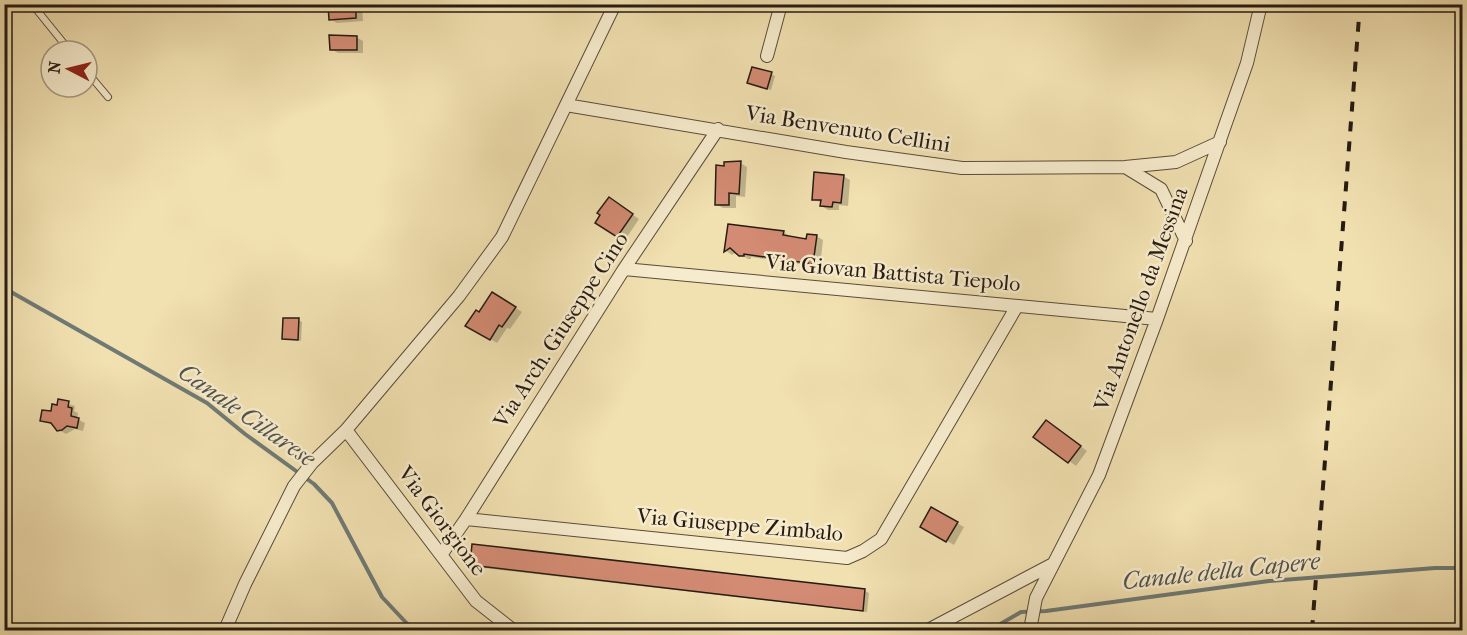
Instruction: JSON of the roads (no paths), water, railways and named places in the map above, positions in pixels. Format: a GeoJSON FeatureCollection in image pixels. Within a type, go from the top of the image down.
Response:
{"type":"FeatureCollection","features":[{"type":"Feature","properties":{"kind":"street"},"geometry":{"type":"LineString","coordinates":[[225,630],[245,584],[294,486],[312,463],[346,430],[459,296],[502,237],[615,4]]}},
{"type":"Feature","properties":{"kind":"street"},"geometry":{"type":"LineString","coordinates":[[767,56],[781,4]]}},
{"type":"Feature","properties":{"kind":"street","name":"Via Antonello da Messina"},"geometry":{"type":"LineString","coordinates":[[1031,627],[1036,598],[1099,475],[1186,241],[1247,63],[1261,4]]}},
{"type":"Feature","properties":{"kind":"street","name":"Via Benvenuto Cellini"},"geometry":{"type":"LineString","coordinates":[[566,105],[846,152],[962,168],[1125,167],[1176,162],[1220,142]]}},
{"type":"Feature","properties":{"kind":"street","name":"Via Arch. Giuseppe Cino"},"geometry":{"type":"LineString","coordinates":[[441,555],[624,269],[718,129]]}},
{"type":"Feature","properties":{"kind":"street"},"geometry":{"type":"LineString","coordinates":[[1125,167],[1161,189],[1186,241]]}},
{"type":"Feature","properties":{"kind":"street","name":"Via Giovan Battista Tiepolo"},"geometry":{"type":"LineString","coordinates":[[624,269],[1157,319]]}},
{"type":"Feature","properties":{"kind":"street","name":"Via Giuseppe Zimbalo"},"geometry":{"type":"LineString","coordinates":[[466,519],[847,558],[881,539],[1017,306]]}},
{"type":"Feature","properties":{"kind":"street","name":"Via Giorgione"},"geometry":{"type":"LineString","coordinates":[[346,430],[476,601],[513,630]]}},
{"type":"Feature","properties":{"kind":"street"},"geometry":{"type":"LineString","coordinates":[[928,630],[1053,564]]}},
{"type":"Feature","properties":{"kind":"lane"},"geometry":{"type":"LineString","coordinates":[[32,4],[60,39]]}},
{"type":"Feature","properties":{"kind":"lane"},"geometry":{"type":"LineString","coordinates":[[99,86],[108,97]]}},
{"type":"Feature","properties":{"kind":"waterway","name":"Canale Cillarese"},"geometry":{"type":"LineString","coordinates":[[4,288],[207,403],[314,484],[332,503],[382,597],[413,630]]}},
{"type":"Feature","properties":{"kind":"waterway","name":"Canale della Capere"},"geometry":{"type":"LineString","coordinates":[[990,630],[1021,612],[1046,611],[1269,581],[1435,568],[1462,568]]}},
{"type":"Feature","properties":{"kind":"railway"},"geometry":{"type":"LineString","coordinates":[[1312,630],[1360,4]]}}]}
